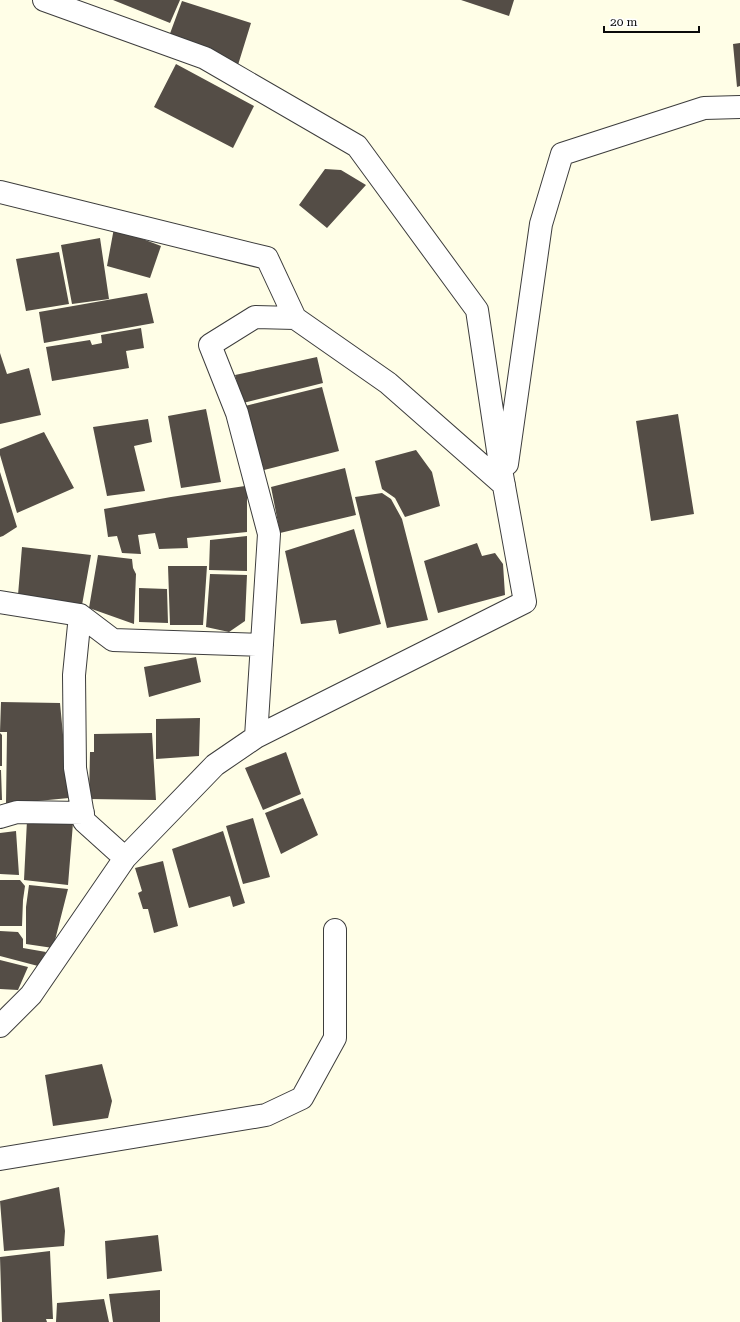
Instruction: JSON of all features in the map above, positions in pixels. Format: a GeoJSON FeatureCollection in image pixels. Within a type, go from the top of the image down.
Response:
{"type":"FeatureCollection","features":[{"type":"Feature","properties":{"kind":"street"},"geometry":{"type":"LineString","coordinates":[[0,1026],[31,995],[125,858],[216,764],[256,737],[525,602],[504,484],[478,310],[357,146],[205,58],[44,0]]}},
{"type":"Feature","properties":{"kind":"street"},"geometry":{"type":"LineString","coordinates":[[504,484],[541,224],[562,154],[704,108],[740,107]]}},
{"type":"Feature","properties":{"kind":"street"},"geometry":{"type":"LineString","coordinates":[[0,192],[267,258],[296,318],[388,383],[504,484]]}},
{"type":"Feature","properties":{"kind":"street"},"geometry":{"type":"LineString","coordinates":[[256,737],[269,534],[237,413],[210,345],[255,317],[296,318]]}},
{"type":"Feature","properties":{"kind":"street"},"geometry":{"type":"LineString","coordinates":[[0,602],[80,615],[113,640],[262,645]]}},
{"type":"Feature","properties":{"kind":"street"},"geometry":{"type":"LineString","coordinates":[[80,615],[74,675],[75,768],[84,822],[125,858]]}},
{"type":"Feature","properties":{"kind":"street"},"geometry":{"type":"LineString","coordinates":[[0,817],[17,812],[83,813]]}},
{"type":"Feature","properties":{"kind":"street"},"geometry":{"type":"LineString","coordinates":[[0,1159],[266,1115],[302,1098],[335,1038],[335,930]]}},
{"type":"Feature","properties":{"kind":"building"},"geometry":{"type":"Polygon","coordinates":[[[113,0],[180,0],[170,23],[113,0]]]}},
{"type":"Feature","properties":{"kind":"building"},"geometry":{"type":"Polygon","coordinates":[[[461,0],[514,0],[509,16],[461,0]]]}},
{"type":"Feature","properties":{"kind":"building"},"geometry":{"type":"Polygon","coordinates":[[[182,1],[251,23],[238,65],[168,39],[182,1]]]}},
{"type":"Feature","properties":{"kind":"building"},"geometry":{"type":"Polygon","coordinates":[[[740,43],[740,86],[737,87],[733,44],[740,43]]]}},
{"type":"Feature","properties":{"kind":"building"},"geometry":{"type":"Polygon","coordinates":[[[176,64],[254,106],[233,148],[154,107],[176,64]]]}},
{"type":"Feature","properties":{"kind":"building"},"geometry":{"type":"Polygon","coordinates":[[[325,169],[341,170],[366,185],[327,228],[299,205],[325,169]]]}},
{"type":"Feature","properties":{"kind":"building"},"geometry":{"type":"Polygon","coordinates":[[[114,228],[161,246],[150,278],[107,266],[114,228]]]}},
{"type":"Feature","properties":{"kind":"building"},"geometry":{"type":"Polygon","coordinates":[[[100,238],[109,299],[72,304],[61,245],[100,238]]]}},
{"type":"Feature","properties":{"kind":"building"},"geometry":{"type":"Polygon","coordinates":[[[59,252],[69,304],[26,311],[16,259],[59,252]]]}},
{"type":"Feature","properties":{"kind":"building"},"geometry":{"type":"Polygon","coordinates":[[[147,293],[154,323],[44,343],[39,312],[147,293]]]}},
{"type":"Feature","properties":{"kind":"building"},"geometry":{"type":"Polygon","coordinates":[[[141,328],[144,348],[126,351],[129,368],[52,381],[46,347],[90,340],[92,345],[102,343],[101,335],[141,328]]]}},
{"type":"Feature","properties":{"kind":"building"},"geometry":{"type":"Polygon","coordinates":[[[0,353],[7,374],[29,368],[41,415],[0,424],[0,353]]]}},
{"type":"Feature","properties":{"kind":"building"},"geometry":{"type":"Polygon","coordinates":[[[317,357],[323,383],[243,403],[235,375],[317,357]]]}},
{"type":"Feature","properties":{"kind":"building"},"geometry":{"type":"Polygon","coordinates":[[[322,387],[339,451],[264,470],[245,406],[322,387]]]}},
{"type":"Feature","properties":{"kind":"building"},"geometry":{"type":"Polygon","coordinates":[[[206,409],[221,482],[181,488],[168,416],[206,409]]]}},
{"type":"Feature","properties":{"kind":"building"},"geometry":{"type":"Polygon","coordinates":[[[678,414],[694,514],[651,521],[636,421],[678,414]]]}},
{"type":"Feature","properties":{"kind":"building"},"geometry":{"type":"Polygon","coordinates":[[[148,419],[152,442],[134,446],[145,491],[107,496],[93,427],[148,419]]]}},
{"type":"Feature","properties":{"kind":"building"},"geometry":{"type":"Polygon","coordinates":[[[44,432],[74,488],[17,513],[0,455],[0,449],[44,432]]]}},
{"type":"Feature","properties":{"kind":"building"},"geometry":{"type":"Polygon","coordinates":[[[416,450],[432,472],[440,506],[405,517],[395,498],[382,489],[375,461],[416,450]]]}},
{"type":"Feature","properties":{"kind":"building"},"geometry":{"type":"Polygon","coordinates":[[[345,468],[356,515],[280,533],[271,487],[345,468]]]}},
{"type":"Feature","properties":{"kind":"building"},"geometry":{"type":"Polygon","coordinates":[[[0,472],[17,527],[0,537],[0,472]]]}},
{"type":"Feature","properties":{"kind":"building"},"geometry":{"type":"Polygon","coordinates":[[[245,486],[247,491],[247,532],[187,538],[188,548],[159,549],[155,533],[138,535],[141,554],[122,553],[117,536],[108,537],[104,509],[245,486]]]}},
{"type":"Feature","properties":{"kind":"building"},"geometry":{"type":"Polygon","coordinates":[[[382,493],[391,499],[402,519],[428,620],[387,628],[355,497],[382,493]]]}},
{"type":"Feature","properties":{"kind":"building"},"geometry":{"type":"Polygon","coordinates":[[[354,529],[381,624],[339,634],[336,620],[301,624],[285,551],[354,529]]]}},
{"type":"Feature","properties":{"kind":"building"},"geometry":{"type":"Polygon","coordinates":[[[247,536],[247,571],[209,570],[210,540],[247,536]]]}},
{"type":"Feature","properties":{"kind":"building"},"geometry":{"type":"Polygon","coordinates":[[[477,543],[482,556],[495,553],[503,564],[505,595],[438,613],[424,561],[477,543]]]}},
{"type":"Feature","properties":{"kind":"building"},"geometry":{"type":"Polygon","coordinates":[[[22,547],[91,555],[82,605],[18,595],[22,547]]]}},
{"type":"Feature","properties":{"kind":"building"},"geometry":{"type":"Polygon","coordinates":[[[98,555],[132,559],[133,568],[136,574],[134,624],[89,608],[98,555]]]}},
{"type":"Feature","properties":{"kind":"building"},"geometry":{"type":"Polygon","coordinates":[[[168,566],[207,566],[203,625],[170,625],[168,566]]]}},
{"type":"Feature","properties":{"kind":"building"},"geometry":{"type":"Polygon","coordinates":[[[210,574],[247,575],[245,621],[229,632],[206,627],[210,574]]]}},
{"type":"Feature","properties":{"kind":"building"},"geometry":{"type":"Polygon","coordinates":[[[139,588],[167,589],[168,623],[139,622],[139,588]]]}},
{"type":"Feature","properties":{"kind":"building"},"geometry":{"type":"Polygon","coordinates":[[[196,657],[201,682],[149,697],[144,667],[196,657]]]}},
{"type":"Feature","properties":{"kind":"building"},"geometry":{"type":"Polygon","coordinates":[[[1,702],[60,703],[69,798],[6,804],[7,732],[0,732],[1,702]]]}},
{"type":"Feature","properties":{"kind":"building"},"geometry":{"type":"Polygon","coordinates":[[[200,718],[199,756],[156,759],[156,719],[200,718]]]}},
{"type":"Feature","properties":{"kind":"building"},"geometry":{"type":"Polygon","coordinates":[[[0,733],[2,735],[2,766],[0,766],[0,733]]]}},
{"type":"Feature","properties":{"kind":"building"},"geometry":{"type":"Polygon","coordinates":[[[152,733],[156,800],[89,799],[90,752],[94,752],[94,734],[152,733]]]}},
{"type":"Feature","properties":{"kind":"building"},"geometry":{"type":"Polygon","coordinates":[[[286,752],[301,794],[263,810],[245,768],[286,752]]]}},
{"type":"Feature","properties":{"kind":"building"},"geometry":{"type":"Polygon","coordinates":[[[1,770],[2,800],[0,800],[1,770]]]}},
{"type":"Feature","properties":{"kind":"building"},"geometry":{"type":"Polygon","coordinates":[[[303,798],[318,835],[281,854],[265,813],[303,798]]]}},
{"type":"Feature","properties":{"kind":"building"},"geometry":{"type":"Polygon","coordinates":[[[253,818],[270,877],[243,884],[226,826],[253,818]]]}},
{"type":"Feature","properties":{"kind":"building"},"geometry":{"type":"Polygon","coordinates":[[[27,820],[73,823],[68,885],[24,880],[27,820]]]}},
{"type":"Feature","properties":{"kind":"building"},"geometry":{"type":"Polygon","coordinates":[[[16,831],[19,875],[0,874],[0,833],[16,831]]]}},
{"type":"Feature","properties":{"kind":"building"},"geometry":{"type":"Polygon","coordinates":[[[223,831],[245,903],[233,907],[230,896],[189,908],[172,849],[223,831]]]}},
{"type":"Feature","properties":{"kind":"building"},"geometry":{"type":"Polygon","coordinates":[[[163,861],[178,926],[154,933],[148,909],[143,909],[138,893],[142,891],[135,868],[163,861]]]}},
{"type":"Feature","properties":{"kind":"building"},"geometry":{"type":"Polygon","coordinates":[[[0,880],[20,880],[25,886],[22,926],[0,926],[0,880]]]}},
{"type":"Feature","properties":{"kind":"building"},"geometry":{"type":"Polygon","coordinates":[[[29,885],[68,889],[53,948],[26,944],[26,907],[29,885]]]}},
{"type":"Feature","properties":{"kind":"building"},"geometry":{"type":"Polygon","coordinates":[[[0,931],[18,932],[23,939],[23,948],[46,952],[38,966],[0,956],[0,931]]]}},
{"type":"Feature","properties":{"kind":"building"},"geometry":{"type":"Polygon","coordinates":[[[0,960],[28,967],[18,990],[0,989],[0,960]]]}},
{"type":"Feature","properties":{"kind":"building"},"geometry":{"type":"Polygon","coordinates":[[[102,1064],[112,1101],[108,1118],[53,1126],[45,1075],[102,1064]]]}},
{"type":"Feature","properties":{"kind":"building"},"geometry":{"type":"Polygon","coordinates":[[[59,1187],[65,1231],[64,1246],[4,1251],[0,1201],[59,1187]]]}},
{"type":"Feature","properties":{"kind":"building"},"geometry":{"type":"Polygon","coordinates":[[[158,1235],[162,1271],[107,1279],[105,1241],[158,1235]]]}},
{"type":"Feature","properties":{"kind":"building"},"geometry":{"type":"Polygon","coordinates":[[[50,1251],[53,1319],[46,1319],[47,1322],[2,1322],[0,1257],[50,1251]]]}},
{"type":"Feature","properties":{"kind":"building"},"geometry":{"type":"Polygon","coordinates":[[[160,1290],[160,1322],[113,1322],[109,1294],[160,1290]]]}},
{"type":"Feature","properties":{"kind":"building"},"geometry":{"type":"Polygon","coordinates":[[[104,1299],[109,1322],[56,1322],[57,1303],[104,1299]]]}}]}
